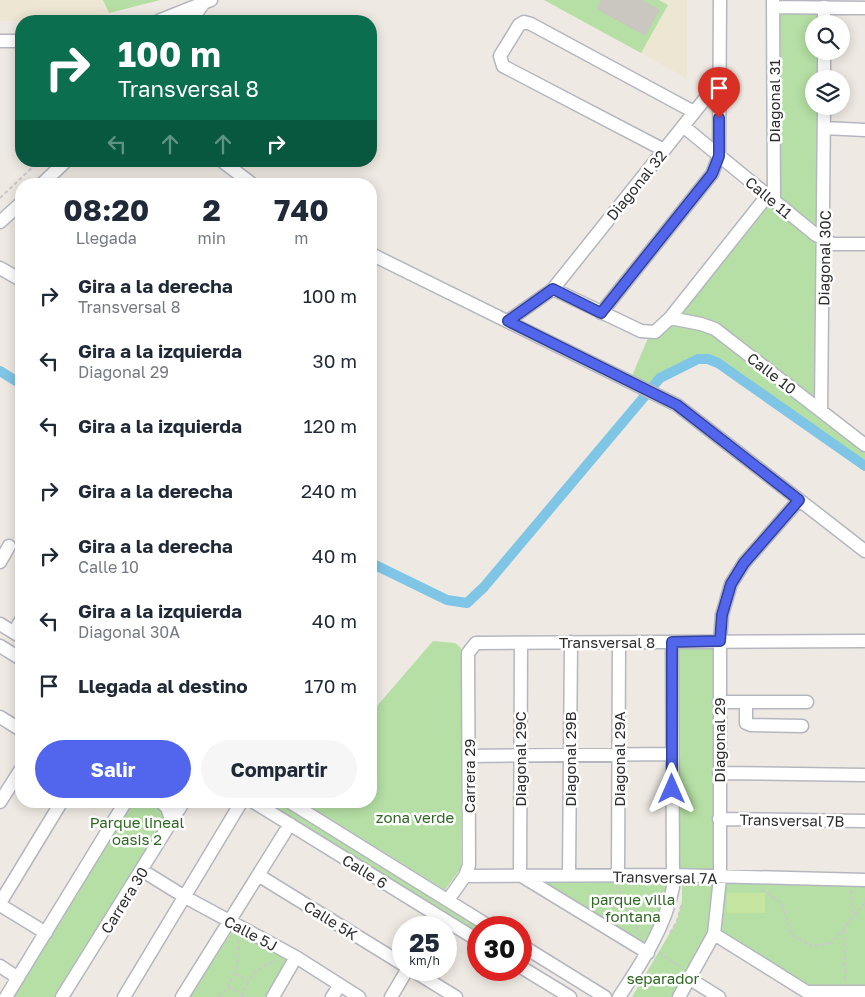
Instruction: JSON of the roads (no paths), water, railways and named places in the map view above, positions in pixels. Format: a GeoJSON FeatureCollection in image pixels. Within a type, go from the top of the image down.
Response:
{"type":"FeatureCollection","features":[{"type":"Feature","properties":{"kind":"street"},"geometry":{"type":"LineString","coordinates":[[601,313],[712,174],[719,156],[720,0]]}},
{"type":"Feature","properties":{"kind":"street"},"geometry":{"type":"LineString","coordinates":[[173,15],[207,2]]}},
{"type":"Feature","properties":{"kind":"street"},"geometry":{"type":"LineString","coordinates":[[195,15],[207,2]]}},
{"type":"Feature","properties":{"kind":"street"},"geometry":{"type":"LineString","coordinates":[[773,3],[865,8]]}},
{"type":"Feature","properties":{"kind":"street","name":"Diagonal 31"},"geometry":{"type":"LineString","coordinates":[[771,199],[773,3]]}},
{"type":"Feature","properties":{"kind":"street"},"geometry":{"type":"LineString","coordinates":[[824,7],[824,15]]}},
{"type":"Feature","properties":{"kind":"street"},"geometry":{"type":"LineString","coordinates":[[664,150],[503,66],[500,56],[519,25],[524,22],[531,24],[694,112]]}},
{"type":"Feature","properties":{"kind":"street"},"geometry":{"type":"LineString","coordinates":[[0,41],[15,41]]}},
{"type":"Feature","properties":{"kind":"street","name":"Diagonal 32"},"geometry":{"type":"LineString","coordinates":[[508,321],[553,289],[720,80]]}},
{"type":"Feature","properties":{"kind":"street","name":"Diagonal 30C"},"geometry":{"type":"LineString","coordinates":[[821,410],[824,115]]}},
{"type":"Feature","properties":{"kind":"street","name":"Calle 11"},"geometry":{"type":"LineString","coordinates":[[683,126],[771,199],[824,239],[833,244],[865,244]]}},
{"type":"Feature","properties":{"kind":"street"},"geometry":{"type":"LineString","coordinates":[[824,128],[865,130]]}},
{"type":"Feature","properties":{"kind":"street"},"geometry":{"type":"LineString","coordinates":[[48,178],[60,167]]}},
{"type":"Feature","properties":{"kind":"street"},"geometry":{"type":"LineString","coordinates":[[230,167],[244,178]]}},
{"type":"Feature","properties":{"kind":"street"},"geometry":{"type":"LineString","coordinates":[[553,289],[641,331],[654,332],[670,318],[771,199]]}},
{"type":"Feature","properties":{"kind":"street"},"geometry":{"type":"LineString","coordinates":[[0,222],[15,208]]}},
{"type":"Feature","properties":{"kind":"street"},"geometry":{"type":"LineString","coordinates":[[377,257],[640,385],[677,405],[865,551]]}},
{"type":"Feature","properties":{"kind":"street"},"geometry":{"type":"LineString","coordinates":[[0,268],[15,277]]}},
{"type":"Feature","properties":{"kind":"street","name":"Calle 10"},"geometry":{"type":"LineString","coordinates":[[670,318],[701,324],[715,329],[865,445]]}},
{"type":"Feature","properties":{"kind":"street","name":"Diagonal 29"},"geometry":{"type":"LineString","coordinates":[[679,997],[689,975],[714,934],[720,878],[719,702],[722,615],[731,584],[744,563],[799,500]]}},
{"type":"Feature","properties":{"kind":"street"},"geometry":{"type":"LineString","coordinates":[[0,562],[9,546]]}},
{"type":"Feature","properties":{"kind":"street"},"geometry":{"type":"LineString","coordinates":[[0,624],[15,633]]}},
{"type":"Feature","properties":{"kind":"street","name":"Transversal 8"},"geometry":{"type":"LineString","coordinates":[[471,647],[476,643],[520,642],[865,641]]}},
{"type":"Feature","properties":{"kind":"street","name":"Diagonal 29C"},"geometry":{"type":"LineString","coordinates":[[520,642],[520,875]]}},
{"type":"Feature","properties":{"kind":"street","name":"Diagonal 29B"},"geometry":{"type":"LineString","coordinates":[[569,875],[571,642]]}},
{"type":"Feature","properties":{"kind":"street","name":"Diagonal 29A"},"geometry":{"type":"LineString","coordinates":[[616,878],[619,642]]}},
{"type":"Feature","properties":{"kind":"street"},"geometry":{"type":"LineString","coordinates":[[620,997],[653,953],[668,910],[673,886],[672,642]]}},
{"type":"Feature","properties":{"kind":"street"},"geometry":{"type":"LineString","coordinates":[[0,646],[15,655]]}},
{"type":"Feature","properties":{"kind":"street","name":"Carrera 29"},"geometry":{"type":"LineString","coordinates":[[448,900],[465,876],[470,865],[468,653],[471,647]]}},
{"type":"Feature","properties":{"kind":"street"},"geometry":{"type":"LineString","coordinates":[[719,702],[807,702]]}},
{"type":"Feature","properties":{"kind":"street"},"geometry":{"type":"LineString","coordinates":[[746,702],[744,718],[746,723],[751,725],[802,726]]}},
{"type":"Feature","properties":{"kind":"street"},"geometry":{"type":"LineString","coordinates":[[0,717],[15,726]]}},
{"type":"Feature","properties":{"kind":"street"},"geometry":{"type":"LineString","coordinates":[[469,756],[672,754]]}},
{"type":"Feature","properties":{"kind":"street"},"geometry":{"type":"LineString","coordinates":[[719,773],[865,775]]}},
{"type":"Feature","properties":{"kind":"street"},"geometry":{"type":"LineString","coordinates":[[0,778],[11,785]]}},
{"type":"Feature","properties":{"kind":"street"},"geometry":{"type":"LineString","coordinates":[[0,802],[15,779]]}},
{"type":"Feature","properties":{"kind":"street"},"geometry":{"type":"LineString","coordinates":[[46,933],[0,904],[58,808]]}},
{"type":"Feature","properties":{"kind":"street"},"geometry":{"type":"LineString","coordinates":[[6,997],[122,808]]}},
{"type":"Feature","properties":{"kind":"street"},"geometry":{"type":"LineString","coordinates":[[167,808],[172,822]]}},
{"type":"Feature","properties":{"kind":"street","name":"Carrera 30"},"geometry":{"type":"LineString","coordinates":[[67,996],[180,808]]}},
{"type":"Feature","properties":{"kind":"street"},"geometry":{"type":"LineString","coordinates":[[124,997],[238,808]]}},
{"type":"Feature","properties":{"kind":"street","name":"Calle 6"},"geometry":{"type":"LineString","coordinates":[[264,808],[428,916]]}},
{"type":"Feature","properties":{"kind":"street","name":"Calle 6"},"geometry":{"type":"LineString","coordinates":[[299,808],[473,916]]}},
{"type":"Feature","properties":{"kind":"street","name":"Transversal 7B"},"geometry":{"type":"LineString","coordinates":[[719,819],[865,821]]}},
{"type":"Feature","properties":{"kind":"street"},"geometry":{"type":"LineString","coordinates":[[182,997],[233,927],[258,875],[290,824]]}},
{"type":"Feature","properties":{"kind":"street","name":"Calle 5J"},"geometry":{"type":"LineString","coordinates":[[143,871],[233,927],[296,957],[359,997]]}},
{"type":"Feature","properties":{"kind":"street","name":"Calle 5K"},"geometry":{"type":"LineString","coordinates":[[258,875],[392,958]]}},
{"type":"Feature","properties":{"kind":"street"},"geometry":{"type":"LineString","coordinates":[[520,875],[653,953]]}},
{"type":"Feature","properties":{"kind":"street","name":"Transversal 7A"},"geometry":{"type":"LineString","coordinates":[[465,876],[569,875],[616,878],[672,875],[720,878],[865,880]]}},
{"type":"Feature","properties":{"kind":"street"},"geometry":{"type":"LineString","coordinates":[[714,934],[807,992],[865,992]]}},
{"type":"Feature","properties":{"kind":"street"},"geometry":{"type":"LineString","coordinates":[[532,953],[605,997]]}},
{"type":"Feature","properties":{"kind":"street"},"geometry":{"type":"LineString","coordinates":[[273,997],[296,957]]}},
{"type":"Feature","properties":{"kind":"street"},"geometry":{"type":"LineString","coordinates":[[0,966],[18,978]]}},
{"type":"Feature","properties":{"kind":"street"},"geometry":{"type":"LineString","coordinates":[[532,974],[565,996]]}},
{"type":"Feature","properties":{"kind":"street"},"geometry":{"type":"LineString","coordinates":[[689,975],[719,997]]}},
{"type":"Feature","properties":{"kind":"street"},"geometry":{"type":"LineString","coordinates":[[391,997],[400,981]]}},
{"type":"Feature","properties":{"kind":"street"},"geometry":{"type":"LineString","coordinates":[[430,981],[456,997]]}},
{"type":"Feature","properties":{"kind":"street"},"geometry":{"type":"LineString","coordinates":[[332,997],[340,985]]}},
{"type":"Feature","properties":{"kind":"waterway"},"geometry":{"type":"LineString","coordinates":[[377,566],[447,600],[467,603],[484,587],[660,378],[698,359],[708,359],[718,363],[865,466]]}},
{"type":"Feature","properties":{"kind":"waterway"},"geometry":{"type":"LineString","coordinates":[[0,371],[15,380]]}},
{"type":"Feature","properties":{"kind":"park label","name":"zona verde"},"geometry":{"type":"Point","coordinates":[415,817]}},
{"type":"Feature","properties":{"kind":"park label","name":"Parque lineal oasis 2"},"geometry":{"type":"Point","coordinates":[137,830]}},
{"type":"Feature","properties":{"kind":"park label","name":"parque villa fontana"},"geometry":{"type":"Point","coordinates":[633,908]}},
{"type":"Feature","properties":{"kind":"park label","name":"separador"},"geometry":{"type":"Point","coordinates":[663,978]}}]}
